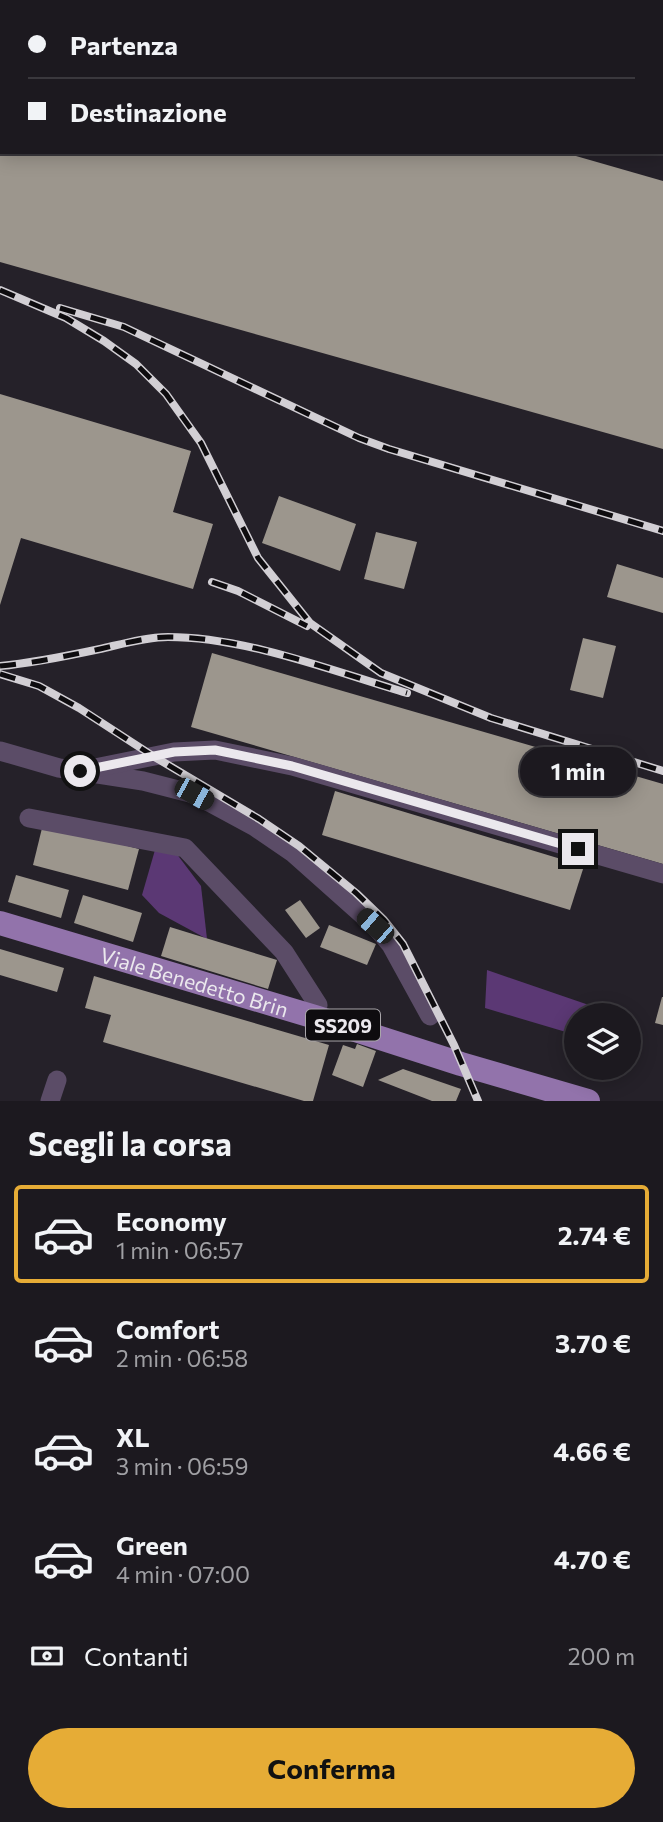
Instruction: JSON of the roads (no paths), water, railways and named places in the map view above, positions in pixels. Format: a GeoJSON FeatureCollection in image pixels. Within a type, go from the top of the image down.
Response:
{"type":"FeatureCollection","features":[{"type":"Feature","properties":{"kind":"main road","name":"Viale Benedetto Brin"},"geometry":{"type":"LineString","coordinates":[[0,923],[588,1101]]}},
{"type":"Feature","properties":{"kind":"lane"},"geometry":{"type":"LineString","coordinates":[[80,771],[174,752],[215,750],[305,770],[663,874]]}},
{"type":"Feature","properties":{"kind":"lane"},"geometry":{"type":"LineString","coordinates":[[0,751],[59,768],[143,781],[194,794],[255,827],[293,853],[375,926],[391,945],[430,1016]]}},
{"type":"Feature","properties":{"kind":"lane"},"geometry":{"type":"LineString","coordinates":[[29,818],[185,848],[284,952],[318,1005],[315,1017]]}},
{"type":"Feature","properties":{"kind":"lane"},"geometry":{"type":"LineString","coordinates":[[50,1101],[57,1080]]}},
{"type":"Feature","properties":{"kind":"railway"},"geometry":{"type":"LineString","coordinates":[[0,290],[66,318],[104,341],[136,364],[166,394],[201,443],[258,558],[310,623],[381,673],[491,718],[663,771]]}},
{"type":"Feature","properties":{"kind":"railway"},"geometry":{"type":"LineString","coordinates":[[60,308],[124,327],[359,438],[663,531]]}},
{"type":"Feature","properties":{"kind":"railway"},"geometry":{"type":"LineString","coordinates":[[212,582],[238,591],[307,626]]}},
{"type":"Feature","properties":{"kind":"railway"},"geometry":{"type":"LineString","coordinates":[[0,666],[168,637],[258,649],[407,693]]}},
{"type":"Feature","properties":{"kind":"railway"},"geometry":{"type":"LineString","coordinates":[[0,674],[39,686],[79,708],[259,819],[299,846],[356,893],[384,920],[403,944],[454,1045],[478,1101]]}}]}
